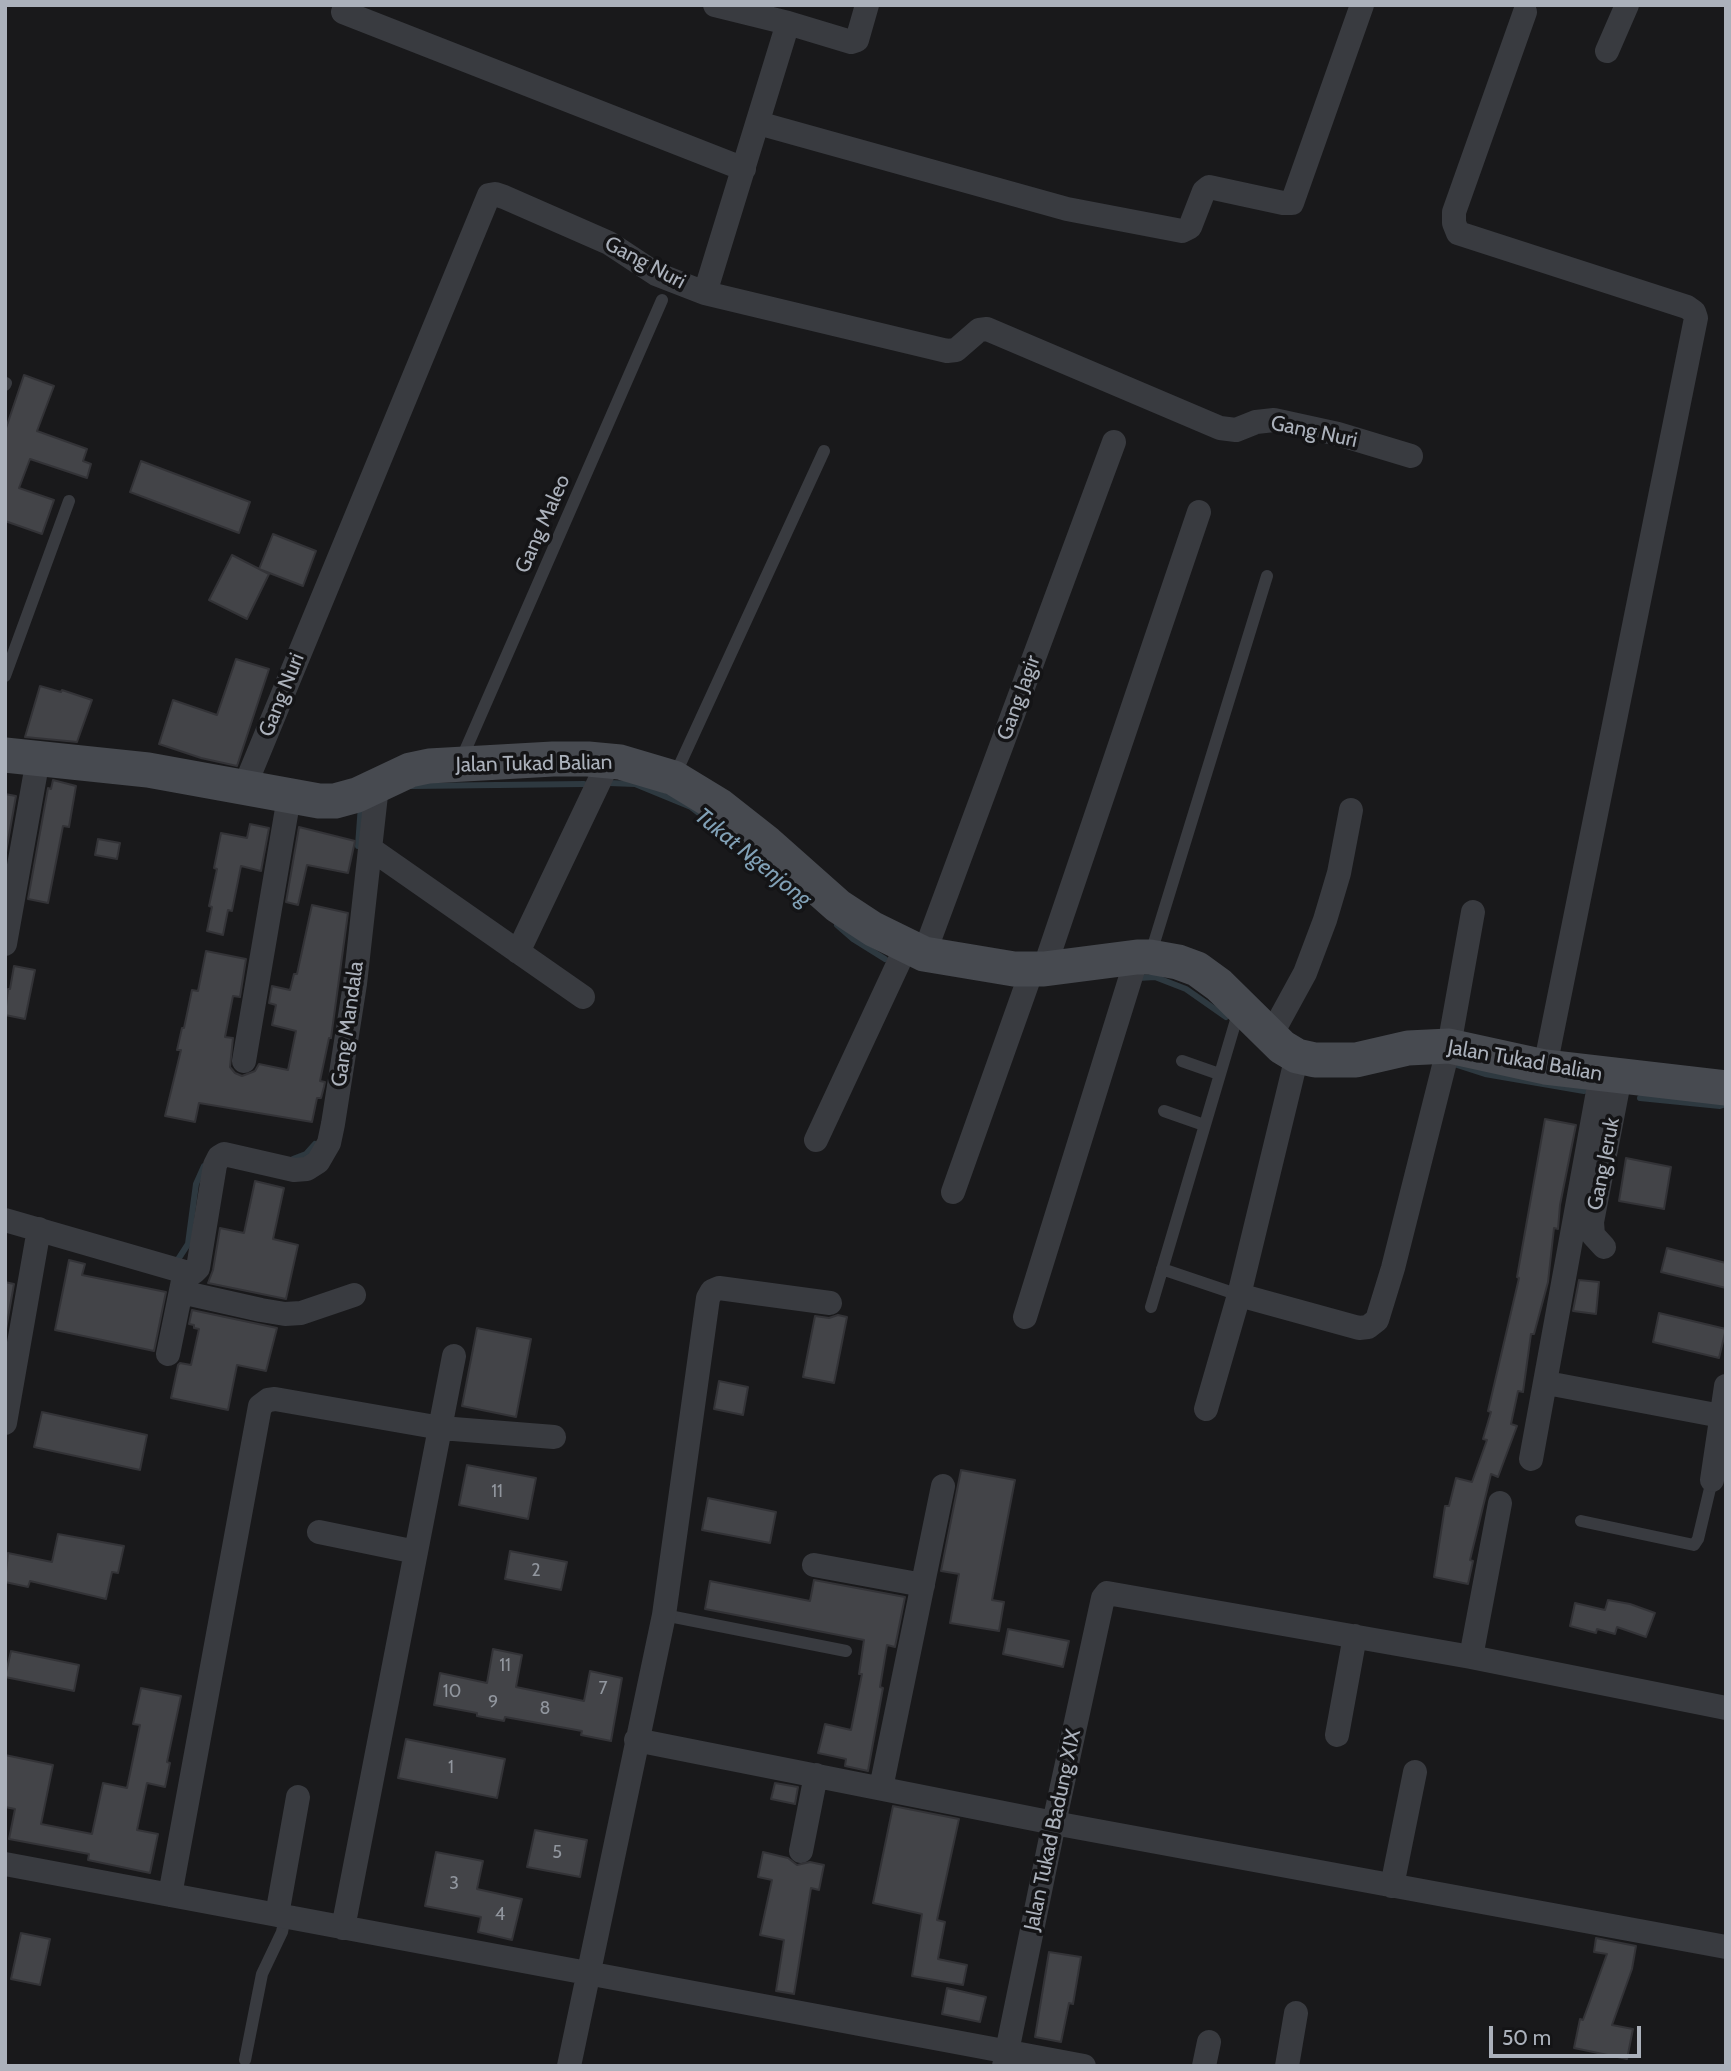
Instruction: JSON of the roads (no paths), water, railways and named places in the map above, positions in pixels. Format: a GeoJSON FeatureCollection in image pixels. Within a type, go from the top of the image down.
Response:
{"type":"FeatureCollection","features":[{"type":"Feature","properties":{"kind":"street"},"geometry":{"type":"LineString","coordinates":[[715,5],[851,42],[857,40],[867,5]]}},
{"type":"Feature","properties":{"kind":"street"},"geometry":{"type":"LineString","coordinates":[[758,124],[1067,209],[1182,231],[1190,227],[1204,191],[1209,187],[1283,203],[1292,202],[1362,5]]}},
{"type":"Feature","properties":{"kind":"street"},"geometry":{"type":"LineString","coordinates":[[1607,51],[1628,5]]}},
{"type":"Feature","properties":{"kind":"street"},"geometry":{"type":"LineString","coordinates":[[343,12],[744,169]]}},
{"type":"Feature","properties":{"kind":"street"},"geometry":{"type":"LineString","coordinates":[[1525,12],[1454,212],[1458,233],[1687,307],[1694,312],[1696,318],[1545,1067]]}},
{"type":"Feature","properties":{"kind":"street"},"geometry":{"type":"LineString","coordinates":[[705,293],[788,23]]}},
{"type":"Feature","properties":{"kind":"street","name":"Gang Nuri"},"geometry":{"type":"LineString","coordinates":[[244,788],[487,197],[495,194],[609,243],[656,274],[705,293],[947,351],[956,350],[979,330],[987,329],[1220,428],[1236,430],[1256,422],[1274,419],[1338,434],[1411,456]]}},
{"type":"Feature","properties":{"kind":"street","name":"Gang Jagir"},"geometry":{"type":"LineString","coordinates":[[921,953],[1114,442]]}},
{"type":"Feature","properties":{"kind":"street"},"geometry":{"type":"LineString","coordinates":[[953,1192],[1038,969],[1199,512]]}},
{"type":"Feature","properties":{"kind":"street","name":"Gang Jagir"},"geometry":{"type":"LineString","coordinates":[[921,953],[1040,672]]}},
{"type":"Feature","properties":{"kind":"street"},"geometry":{"type":"LineString","coordinates":[[5,944],[22,757]]}},
{"type":"Feature","properties":{"kind":"street","name":"Jalan Tukad Balian"},"geometry":{"type":"LineString","coordinates":[[22,757],[148,770],[289,797],[335,801],[357,795],[410,770],[459,764],[552,759],[609,761],[638,766],[674,778],[742,821],[838,906],[873,929],[921,953],[994,967],[1038,969],[1143,957],[1197,969],[1219,985],[1283,1046],[1315,1060],[1356,1060],[1408,1048],[1449,1046],[1545,1067],[1726,1088]]}},
{"type":"Feature","properties":{"kind":"street"},"geometry":{"type":"LineString","coordinates":[[518,952],[609,761]]}},
{"type":"Feature","properties":{"kind":"street","name":"Gang Mandala"},"geometry":{"type":"LineString","coordinates":[[183,1282],[198,1268],[215,1165],[219,1157],[224,1154],[295,1170],[307,1169],[318,1162],[326,1150],[334,1124],[355,984],[377,786]]}},
{"type":"Feature","properties":{"kind":"street"},"geometry":{"type":"LineString","coordinates":[[244,1061],[289,797]]}},
{"type":"Feature","properties":{"kind":"street"},"geometry":{"type":"LineString","coordinates":[[1206,1409],[1239,1295],[1283,1046],[1339,873],[1351,810]]}},
{"type":"Feature","properties":{"kind":"street"},"geometry":{"type":"LineString","coordinates":[[370,849],[583,996]]}},
{"type":"Feature","properties":{"kind":"street"},"geometry":{"type":"LineString","coordinates":[[1239,1295],[1359,1328],[1374,1324],[1393,1268],[1449,1046],[1473,912]]}},
{"type":"Feature","properties":{"kind":"street"},"geometry":{"type":"LineString","coordinates":[[816,1140],[921,953]]}},
{"type":"Feature","properties":{"kind":"street"},"geometry":{"type":"LineString","coordinates":[[1025,1317],[1143,957]]}},
{"type":"Feature","properties":{"kind":"street"},"geometry":{"type":"LineString","coordinates":[[1531,1459],[1611,1076]]}},
{"type":"Feature","properties":{"kind":"street","name":"Gang Jeruk"},"geometry":{"type":"LineString","coordinates":[[1604,1247],[1593,1235],[1592,1222],[1611,1076]]}},
{"type":"Feature","properties":{"kind":"street"},"geometry":{"type":"LineString","coordinates":[[5,1220],[38,1229],[261,1310],[285,1314],[300,1313],[354,1295]]}},
{"type":"Feature","properties":{"kind":"street"},"geometry":{"type":"LineString","coordinates":[[5,1423],[38,1229]]}},
{"type":"Feature","properties":{"kind":"street"},"geometry":{"type":"LineString","coordinates":[[168,1354],[183,1282]]}},
{"type":"Feature","properties":{"kind":"street"},"geometry":{"type":"LineString","coordinates":[[569,2066],[664,1615],[710,1294],[719,1288],[830,1303]]}},
{"type":"Feature","properties":{"kind":"street"},"geometry":{"type":"LineString","coordinates":[[343,1928],[454,1356]]}},
{"type":"Feature","properties":{"kind":"street"},"geometry":{"type":"LineString","coordinates":[[1546,1383],[1721,1416]]}},
{"type":"Feature","properties":{"kind":"street"},"geometry":{"type":"LineString","coordinates":[[1720,1482],[1721,1416],[1726,1386]]}},
{"type":"Feature","properties":{"kind":"street"},"geometry":{"type":"LineString","coordinates":[[170,1895],[260,1406],[275,1399],[441,1428],[554,1437]]}},
{"type":"Feature","properties":{"kind":"street"},"geometry":{"type":"LineString","coordinates":[[881,1788],[943,1486]]}},
{"type":"Feature","properties":{"kind":"street"},"geometry":{"type":"LineString","coordinates":[[1471,1657],[1500,1503]]}},
{"type":"Feature","properties":{"kind":"street"},"geometry":{"type":"LineString","coordinates":[[319,1532],[416,1552]]}},
{"type":"Feature","properties":{"kind":"street"},"geometry":{"type":"LineString","coordinates":[[814,1565],[923,1585]]}},
{"type":"Feature","properties":{"kind":"street","name":"Jalan Tukad Badung XIX"},"geometry":{"type":"LineString","coordinates":[[1005,2058],[1105,1594],[1355,1636]]}},
{"type":"Feature","properties":{"kind":"street"},"geometry":{"type":"LineString","coordinates":[[1338,1735],[1355,1636],[1726,1708]]}},
{"type":"Feature","properties":{"kind":"street"},"geometry":{"type":"LineString","coordinates":[[636,1740],[1054,1823],[1726,1947]]}},
{"type":"Feature","properties":{"kind":"street"},"geometry":{"type":"LineString","coordinates":[[1392,1886],[1415,1772]]}},
{"type":"Feature","properties":{"kind":"street"},"geometry":{"type":"LineString","coordinates":[[801,1851],[816,1775]]}},
{"type":"Feature","properties":{"kind":"street"},"geometry":{"type":"LineString","coordinates":[[281,1916],[298,1797]]}},
{"type":"Feature","properties":{"kind":"street"},"geometry":{"type":"LineString","coordinates":[[5,1864],[588,1974],[1005,2058],[1084,2066]]}},
{"type":"Feature","properties":{"kind":"street"},"geometry":{"type":"LineString","coordinates":[[1287,2066],[1296,2013]]}},
{"type":"Feature","properties":{"kind":"lane","name":"Gang Maleo"},"geometry":{"type":"LineString","coordinates":[[459,764],[662,300]]}},
{"type":"Feature","properties":{"kind":"lane"},"geometry":{"type":"LineString","coordinates":[[674,778],[824,451]]}},
{"type":"Feature","properties":{"kind":"lane"},"geometry":{"type":"LineString","coordinates":[[5,677],[69,501]]}},
{"type":"Feature","properties":{"kind":"lane"},"geometry":{"type":"LineString","coordinates":[[1143,957],[1266,576]]}},
{"type":"Feature","properties":{"kind":"lane"},"geometry":{"type":"LineString","coordinates":[[1151,1307],[1240,1007]]}},
{"type":"Feature","properties":{"kind":"lane"},"geometry":{"type":"LineString","coordinates":[[1182,1061],[1219,1074]]}},
{"type":"Feature","properties":{"kind":"lane"},"geometry":{"type":"LineString","coordinates":[[1164,1111],[1204,1125]]}},
{"type":"Feature","properties":{"kind":"lane"},"geometry":{"type":"LineString","coordinates":[[1163,1269],[1239,1295]]}},
{"type":"Feature","properties":{"kind":"lane"},"geometry":{"type":"LineString","coordinates":[[1581,1521],[1693,1545],[1698,1539],[1720,1482]]}},
{"type":"Feature","properties":{"kind":"lane"},"geometry":{"type":"LineString","coordinates":[[664,1615],[846,1651]]}},
{"type":"Feature","properties":{"kind":"lane"},"geometry":{"type":"LineString","coordinates":[[245,2060],[261,1974],[282,1932],[281,1916]]}},
{"type":"Feature","properties":{"kind":"waterway","name":"Tukat Ngenjong"},"geometry":{"type":"LineString","coordinates":[[609,783],[635,784],[691,807],[759,859]]}},
{"type":"Feature","properties":{"kind":"waterway","name":"Tukat Ngenjong"},"geometry":{"type":"LineString","coordinates":[[411,786],[584,784]]}},
{"type":"Feature","properties":{"kind":"waterway"},"geometry":{"type":"LineString","coordinates":[[358,846],[361,805]]}},
{"type":"Feature","properties":{"kind":"waterway","name":"Tukat Ngenjong"},"geometry":{"type":"LineString","coordinates":[[837,925],[853,939],[885,959]]}},
{"type":"Feature","properties":{"kind":"waterway","name":"Tukat Ngenjong"},"geometry":{"type":"LineString","coordinates":[[1138,978],[1155,977],[1186,989],[1226,1017]]}},
{"type":"Feature","properties":{"kind":"waterway","name":"Tukat Ngenjong"},"geometry":{"type":"LineString","coordinates":[[1457,1065],[1485,1074],[1584,1091]]}},
{"type":"Feature","properties":{"kind":"waterway","name":"Tukat Ngenjong"},"geometry":{"type":"LineString","coordinates":[[1640,1098],[1720,1106],[1726,1104]]}},
{"type":"Feature","properties":{"kind":"waterway"},"geometry":{"type":"LineString","coordinates":[[293,1159],[306,1154],[315,1144]]}},
{"type":"Feature","properties":{"kind":"waterway"},"geometry":{"type":"LineString","coordinates":[[177,1261],[188,1244],[196,1184],[204,1166]]}}]}
